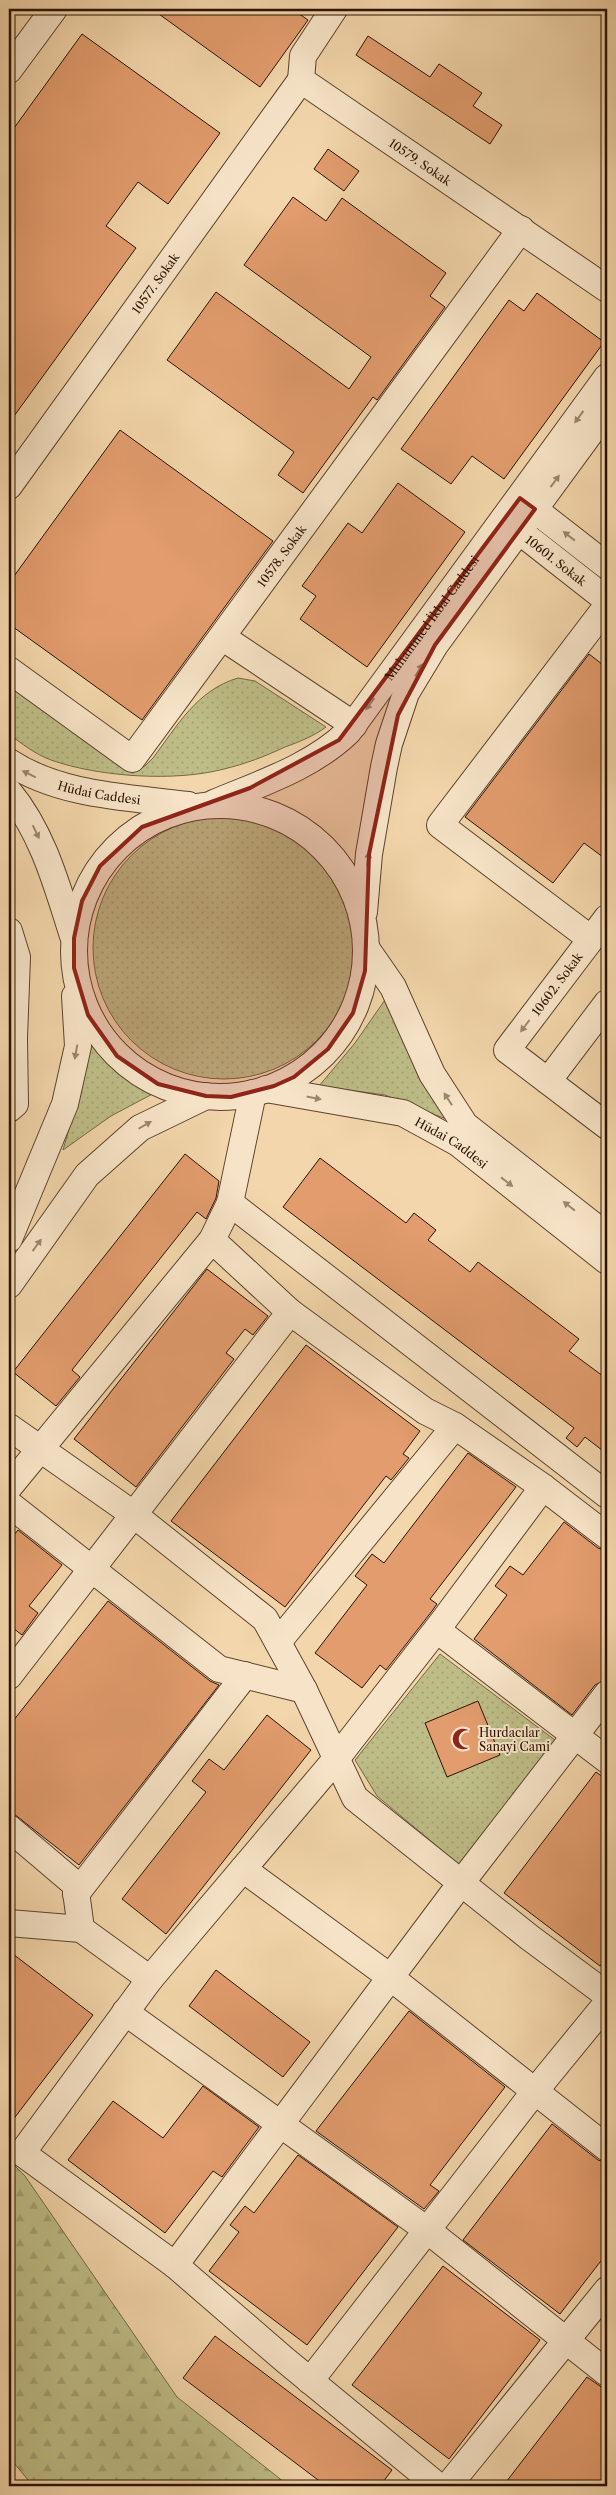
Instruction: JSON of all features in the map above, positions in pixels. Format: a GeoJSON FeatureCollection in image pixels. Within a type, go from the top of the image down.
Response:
{"type":"FeatureCollection","features":[{"type":"Feature","properties":{"kind":"street"},"geometry":{"type":"LineString","coordinates":[[9,70],[54,9]]}},
{"type":"Feature","properties":{"kind":"street"},"geometry":{"type":"LineString","coordinates":[[301,80],[303,56],[334,9]]}},
{"type":"Feature","properties":{"kind":"street","name":"10579. Sokak"},"geometry":{"type":"LineString","coordinates":[[301,80],[607,288]]}},
{"type":"Feature","properties":{"kind":"street","name":"10577. Sokak"},"geometry":{"type":"LineString","coordinates":[[9,486],[301,80]]}},
{"type":"Feature","properties":{"kind":"street","name":"10578. Sokak"},"geometry":{"type":"LineString","coordinates":[[9,670],[132,759],[521,230]]}},
{"type":"Feature","properties":{"kind":"street","name":"Muhammed İkbal Caddesi"},"geometry":{"type":"LineString","coordinates":[[203,806],[272,778],[310,759],[339,740],[354,725],[512,525],[607,378]]}},
{"type":"Feature","properties":{"kind":"street","name":"Muhammed İkbal Caddesi"},"geometry":{"type":"LineString","coordinates":[[528,503],[607,410]]}},
{"type":"Feature","properties":{"kind":"street"},"geometry":{"type":"LineString","coordinates":[[528,503],[607,566]]}},
{"type":"Feature","properties":{"kind":"street","name":"Muhammed İkbal Caddesi"},"geometry":{"type":"LineString","coordinates":[[260,1091],[294,1077],[312,1064],[342,1032],[360,992],[369,854],[389,744],[406,693],[512,525]]}},
{"type":"Feature","properties":{"kind":"street","name":"10601. Sokak"},"geometry":{"type":"LineString","coordinates":[[512,525],[607,600]]}},
{"type":"Feature","properties":{"kind":"street"},"geometry":{"type":"LineString","coordinates":[[591,939],[440,825],[607,606]]}},
{"type":"Feature","properties":{"kind":"street"},"geometry":{"type":"LineString","coordinates":[[222,637],[354,725]]}},
{"type":"Feature","properties":{"kind":"street","name":"Hüdai Caddesi"},"geometry":{"type":"LineString","coordinates":[[9,762],[26,773],[52,783],[80,790],[203,806]]}},
{"type":"Feature","properties":{"kind":"street"},"geometry":{"type":"LineString","coordinates":[[9,792],[23,809],[37,835],[74,938]]}},
{"type":"Feature","properties":{"kind":"street"},"geometry":{"type":"LineString","coordinates":[[9,1239],[64,1104],[78,1046],[74,938],[82,900],[100,866],[126,838],[159,818],[203,806],[234,805],[279,817],[306,834],[335,860],[348,880],[358,902],[365,937]]}},
{"type":"Feature","properties":{"kind":"street","name":"10602. Sokak"},"geometry":{"type":"LineString","coordinates":[[548,1082],[507,1050],[607,918]]}},
{"type":"Feature","properties":{"kind":"street"},"geometry":{"type":"LineString","coordinates":[[9,931],[17,957],[12,978],[15,1104],[9,1109]]}},
{"type":"Feature","properties":{"kind":"street","name":"Hüdai Caddesi"},"geometry":{"type":"LineString","coordinates":[[365,937],[393,986],[432,1074],[465,1125],[607,1236]]}},
{"type":"Feature","properties":{"kind":"street"},"geometry":{"type":"LineString","coordinates":[[9,1487],[39,1448],[212,1240],[230,1204],[260,1091],[231,1096],[206,1096],[182,1092],[158,1084],[137,1071],[117,1056],[101,1037],[88,1015],[79,992],[74,968]]}},
{"type":"Feature","properties":{"kind":"street"},"geometry":{"type":"LineString","coordinates":[[607,1003],[548,1082],[607,1126]]}},
{"type":"Feature","properties":{"kind":"street","name":"Hüdai Caddesi"},"geometry":{"type":"LineString","coordinates":[[260,1091],[403,1113],[458,1143],[607,1261]]}},
{"type":"Feature","properties":{"kind":"street"},"geometry":{"type":"LineString","coordinates":[[9,1284],[88,1174],[140,1128],[206,1096]]}},
{"type":"Feature","properties":{"kind":"street"},"geometry":{"type":"LineString","coordinates":[[230,1204],[607,1495]]}},
{"type":"Feature","properties":{"kind":"street"},"geometry":{"type":"LineString","coordinates":[[212,1240],[290,1312],[425,1411],[455,1426],[543,1487],[607,1536]]}},
{"type":"Feature","properties":{"kind":"street"},"geometry":{"type":"LineString","coordinates":[[9,1676],[290,1312]]}},
{"type":"Feature","properties":{"kind":"street"},"geometry":{"type":"LineString","coordinates":[[278,1642],[455,1426]]}},
{"type":"Feature","properties":{"kind":"street"},"geometry":{"type":"LineString","coordinates":[[9,1427],[133,1514],[265,1618],[304,1690],[355,1798],[461,1883],[607,1995]]}},
{"type":"Feature","properties":{"kind":"street"},"geometry":{"type":"LineString","coordinates":[[438,2486],[310,2381],[175,2265],[22,2152],[150,1979],[336,1759],[437,1630],[543,1487]]}},
{"type":"Feature","properties":{"kind":"street"},"geometry":{"type":"LineString","coordinates":[[9,1504],[219,1669],[304,1690]]}},
{"type":"Feature","properties":{"kind":"street"},"geometry":{"type":"LineString","coordinates":[[437,1630],[607,1760]]}},
{"type":"Feature","properties":{"kind":"street"},"geometry":{"type":"LineString","coordinates":[[76,1894],[245,1675]]}},
{"type":"Feature","properties":{"kind":"street"},"geometry":{"type":"LineString","coordinates":[[175,2265],[461,1883],[607,1694]]}},
{"type":"Feature","properties":{"kind":"street"},"geometry":{"type":"LineString","coordinates":[[9,1828],[75,1884],[81,1928]]}},
{"type":"Feature","properties":{"kind":"street"},"geometry":{"type":"LineString","coordinates":[[243,1869],[390,1977],[607,2148]]}},
{"type":"Feature","properties":{"kind":"street"},"geometry":{"type":"LineString","coordinates":[[9,1923],[81,1928],[150,1979]]}},
{"type":"Feature","properties":{"kind":"street"},"geometry":{"type":"LineString","coordinates":[[310,2381],[535,2091],[607,2003]]}},
{"type":"Feature","properties":{"kind":"street"},"geometry":{"type":"LineString","coordinates":[[125,2012],[428,2230],[607,2373]]}},
{"type":"Feature","properties":{"kind":"street"},"geometry":{"type":"LineString","coordinates":[[448,2486],[607,2290]]}},
{"type":"Feature","properties":{"kind":"highlighted area"},"geometry":{"type":"Polygon","coordinates":[[[520,498],[535,509],[435,645],[398,715],[369,854],[365,971],[353,1013],[328,1049],[294,1077],[274,1086],[231,1097],[206,1096],[158,1084],[117,1056],[88,1015],[74,968],[74,938],[82,901],[100,866],[142,827],[250,788],[339,740],[520,498]]]}},
{"type":"Feature","properties":{"kind":"green space"},"geometry":{"type":"Polygon","coordinates":[[[238,678],[255,681],[326,727],[301,741],[240,765],[204,773],[160,776],[114,774],[70,766],[40,755],[9,734],[9,685],[136,770],[145,766],[153,758],[189,710],[199,700],[211,691],[238,678]]]}},
{"type":"Feature","properties":{"kind":"green space"},"geometry":{"type":"Polygon","coordinates":[[[211,817],[237,817],[262,822],[286,832],[317,855],[340,886],[350,910],[355,935],[355,961],[350,986],[340,1010],[317,1041],[286,1064],[262,1074],[237,1079],[211,1079],[186,1074],[162,1064],[141,1050],[122,1031],[108,1010],[98,986],[93,961],[93,935],[98,910],[108,886],[122,865],[141,846],[162,832],[186,822],[211,817]]]}},
{"type":"Feature","properties":{"kind":"green space"},"geometry":{"type":"Polygon","coordinates":[[[387,997],[451,1121],[385,1095],[319,1086],[355,1043],[387,997]]]}},
{"type":"Feature","properties":{"kind":"green space"},"geometry":{"type":"Polygon","coordinates":[[[86,1024],[117,1061],[160,1090],[111,1116],[63,1150],[81,1087],[86,1024]]]}},
{"type":"Feature","properties":{"kind":"green space"},"geometry":{"type":"Polygon","coordinates":[[[440,1654],[559,1743],[462,1867],[377,1796],[355,1760],[440,1654]]]}},
{"type":"Feature","properties":{"kind":"green space"},"geometry":{"type":"Polygon","coordinates":[[[9,2160],[25,2176],[177,2397],[289,2486],[33,2486],[9,2457],[9,2160]]]}},
{"type":"Feature","properties":{"kind":"building"},"geometry":{"type":"Polygon","coordinates":[[[152,9],[292,9],[308,20],[260,87],[152,9]]]}},
{"type":"Feature","properties":{"kind":"building"},"geometry":{"type":"Polygon","coordinates":[[[82,34],[220,133],[168,204],[138,182],[106,226],[136,248],[9,423],[9,135],[82,34]]]}},
{"type":"Feature","properties":{"kind":"building"},"geometry":{"type":"Polygon","coordinates":[[[368,36],[430,77],[439,64],[482,93],[473,106],[502,125],[490,144],[356,55],[368,36]]]}},
{"type":"Feature","properties":{"kind":"building"},"geometry":{"type":"Polygon","coordinates":[[[328,149],[359,171],[344,191],[314,169],[328,149]]]}},
{"type":"Feature","properties":{"kind":"building"},"geometry":{"type":"Polygon","coordinates":[[[293,197],[326,221],[342,198],[446,273],[430,296],[445,307],[377,400],[373,397],[303,493],[278,475],[294,452],[167,360],[216,292],[349,389],[371,357],[244,265],[293,197]]]}},
{"type":"Feature","properties":{"kind":"building"},"geometry":{"type":"Polygon","coordinates":[[[537,293],[604,342],[504,479],[472,456],[451,484],[401,449],[509,300],[524,311],[537,293]]]}},
{"type":"Feature","properties":{"kind":"building"},"geometry":{"type":"Polygon","coordinates":[[[120,430],[273,541],[142,720],[9,624],[9,583],[120,430]]]}},
{"type":"Feature","properties":{"kind":"building"},"geometry":{"type":"Polygon","coordinates":[[[398,483],[465,532],[367,667],[300,619],[316,596],[302,586],[348,523],[362,533],[398,483]]]}},
{"type":"Feature","properties":{"kind":"building"},"geometry":{"type":"Polygon","coordinates":[[[589,654],[607,668],[607,860],[584,843],[553,883],[465,817],[589,654]]]}},
{"type":"Feature","properties":{"kind":"building"},"geometry":{"type":"Polygon","coordinates":[[[185,1154],[219,1181],[216,1198],[206,1219],[197,1212],[72,1370],[80,1377],[56,1406],[13,1372],[185,1154]]]}},
{"type":"Feature","properties":{"kind":"building"},"geometry":{"type":"Polygon","coordinates":[[[320,1158],[406,1223],[414,1213],[436,1230],[428,1240],[470,1272],[478,1262],[579,1339],[569,1351],[607,1379],[607,1454],[585,1437],[577,1447],[566,1438],[574,1428],[283,1207],[320,1158]]]}},
{"type":"Feature","properties":{"kind":"building"},"geometry":{"type":"Polygon","coordinates":[[[207,1269],[268,1316],[253,1335],[245,1329],[226,1353],[234,1359],[136,1487],[74,1439],[207,1269]]]}},
{"type":"Feature","properties":{"kind":"building"},"geometry":{"type":"Polygon","coordinates":[[[306,1345],[420,1431],[403,1454],[409,1458],[391,1480],[386,1476],[285,1607],[171,1521],[306,1345]]]}},
{"type":"Feature","properties":{"kind":"building"},"geometry":{"type":"Polygon","coordinates":[[[468,1453],[516,1487],[430,1599],[437,1604],[432,1611],[386,1670],[380,1665],[362,1688],[315,1653],[367,1585],[355,1576],[372,1554],[384,1563],[468,1453]]]}},
{"type":"Feature","properties":{"kind":"building"},"geometry":{"type":"Polygon","coordinates":[[[564,1522],[598,1548],[607,1551],[607,1679],[595,1685],[572,1715],[474,1639],[507,1595],[495,1586],[510,1566],[523,1575],[564,1522]]]}},
{"type":"Feature","properties":{"kind":"building"},"geometry":{"type":"Polygon","coordinates":[[[18,1530],[62,1565],[29,1606],[38,1613],[22,1635],[9,1625],[9,1541],[18,1530]]]}},
{"type":"Feature","properties":{"kind":"building"},"geometry":{"type":"Polygon","coordinates":[[[108,1601],[210,1681],[219,1685],[79,1865],[9,1810],[9,1726],[108,1601]]]}},
{"type":"Feature","properties":{"kind":"building","name":"Hurdacılar Sanayi Cami"},"geometry":{"type":"Polygon","coordinates":[[[478,1701],[500,1755],[447,1777],[425,1723],[478,1701]]]}},
{"type":"Feature","properties":{"kind":"building"},"geometry":{"type":"Polygon","coordinates":[[[267,1715],[311,1750],[166,1934],[122,1899],[206,1792],[192,1781],[209,1759],[224,1770],[267,1715]]]}},
{"type":"Feature","properties":{"kind":"building"},"geometry":{"type":"Polygon","coordinates":[[[596,1772],[607,1780],[607,1957],[600,1966],[504,1893],[596,1772]]]}},
{"type":"Feature","properties":{"kind":"building"},"geometry":{"type":"Polygon","coordinates":[[[9,1951],[93,2015],[9,2125],[9,1951]]]}},
{"type":"Feature","properties":{"kind":"building"},"geometry":{"type":"Polygon","coordinates":[[[216,1970],[310,2042],[283,2077],[189,2006],[216,1970]]]}},
{"type":"Feature","properties":{"kind":"building"},"geometry":{"type":"Polygon","coordinates":[[[409,2011],[505,2087],[430,2185],[439,2191],[424,2209],[316,2131],[409,2011]]]}},
{"type":"Feature","properties":{"kind":"building"},"geometry":{"type":"Polygon","coordinates":[[[203,2086],[259,2127],[222,2177],[213,2171],[165,2233],[68,2160],[113,2101],[163,2138],[203,2086]]]}},
{"type":"Feature","properties":{"kind":"building"},"geometry":{"type":"Polygon","coordinates":[[[552,2124],[598,2160],[607,2163],[607,2253],[560,2314],[463,2240],[552,2124]]]}},
{"type":"Feature","properties":{"kind":"building"},"geometry":{"type":"Polygon","coordinates":[[[298,2155],[398,2227],[307,2345],[209,2271],[239,2232],[230,2225],[245,2206],[254,2213],[298,2155]]]}},
{"type":"Feature","properties":{"kind":"building"},"geometry":{"type":"Polygon","coordinates":[[[443,2266],[540,2340],[449,2459],[352,2385],[443,2266]]]}},
{"type":"Feature","properties":{"kind":"building"},"geometry":{"type":"Polygon","coordinates":[[[215,2336],[392,2470],[380,2486],[326,2486],[183,2378],[215,2336]]]}},
{"type":"Feature","properties":{"kind":"building"},"geometry":{"type":"Polygon","coordinates":[[[587,2377],[607,2391],[607,2486],[503,2486],[587,2377]]]}},
{"type":"Feature","properties":{"kind":"place","name":"Hurdacılar Sanayi Cami"},"geometry":{"type":"Point","coordinates":[463,1739]}}]}
